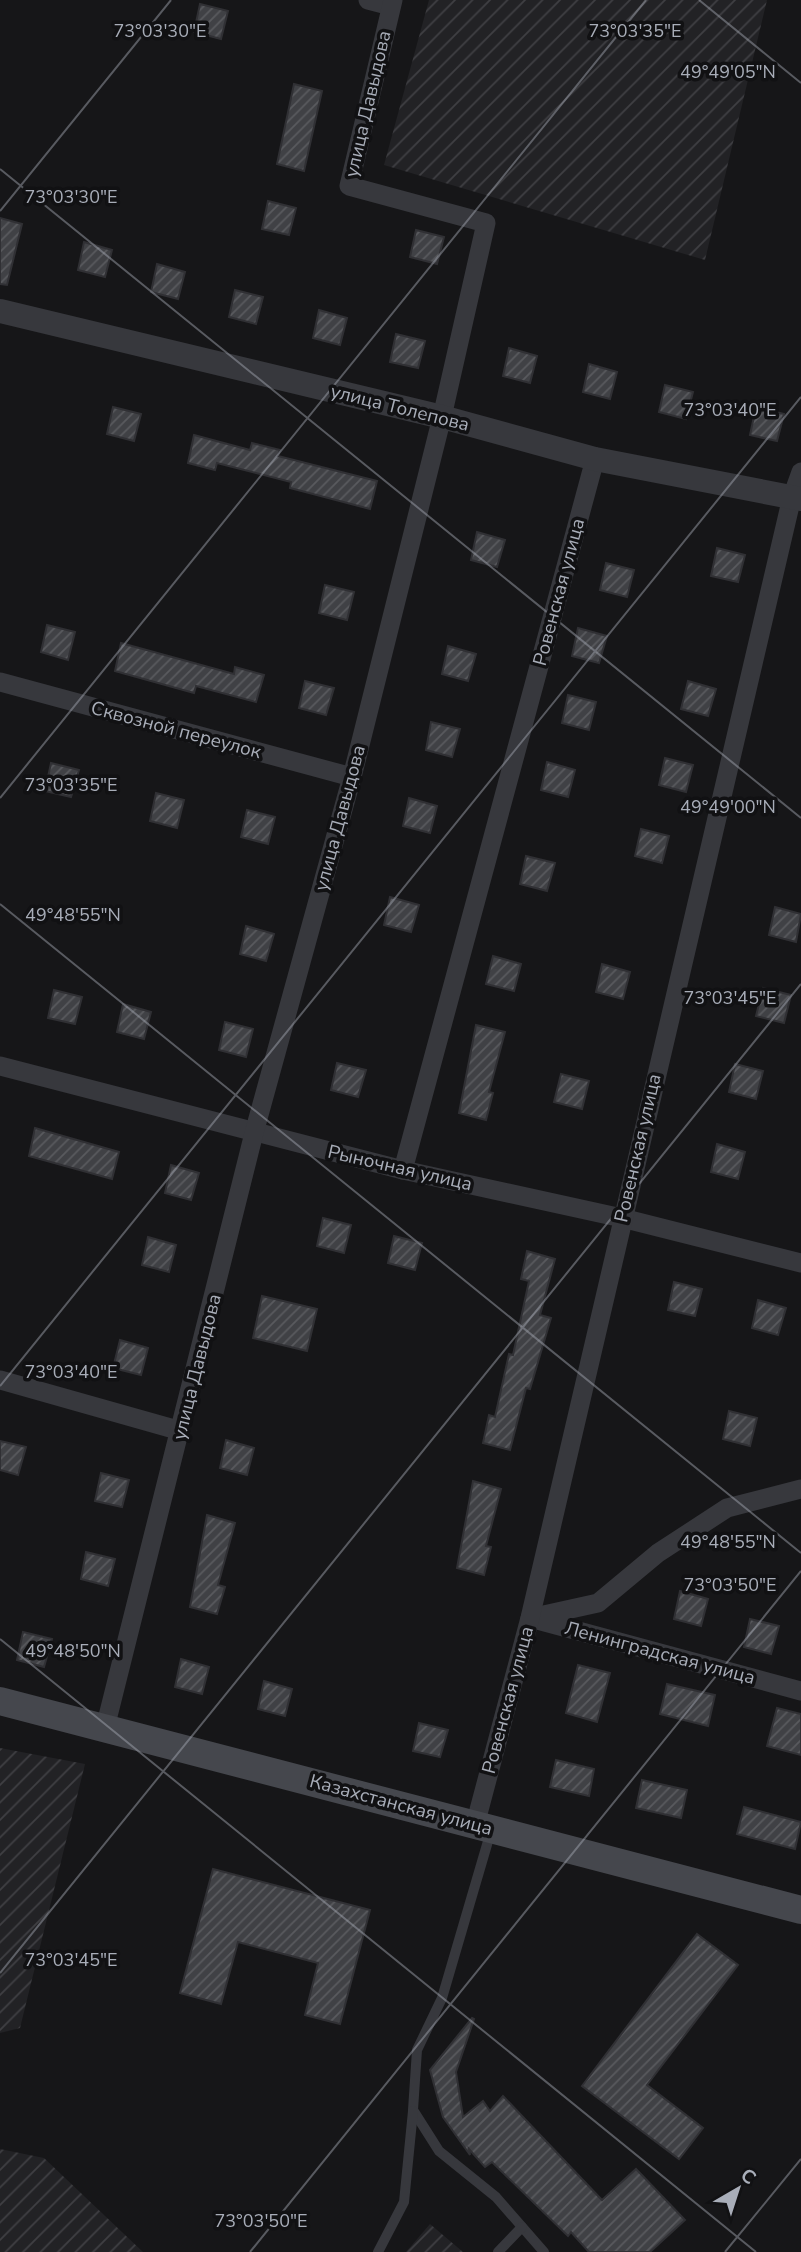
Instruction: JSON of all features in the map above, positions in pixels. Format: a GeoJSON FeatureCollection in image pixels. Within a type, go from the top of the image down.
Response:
{"type":"FeatureCollection","features":[{"type":"Feature","properties":{"kind":"main road","name":"Казахстанская улица"},"geometry":{"type":"LineString","coordinates":[[0,1701],[801,1910]]}},
{"type":"Feature","properties":{"kind":"street","name":"улица Давыдова"},"geometry":{"type":"LineString","coordinates":[[105,1728],[254,1133],[352,777],[442,417],[486,223],[349,186],[392,3],[368,0]]}},
{"type":"Feature","properties":{"kind":"street","name":"улица Толепова"},"geometry":{"type":"LineString","coordinates":[[0,311],[442,417],[595,459],[797,498]]}},
{"type":"Feature","properties":{"kind":"street","name":"Ровенская улица"},"geometry":{"type":"LineString","coordinates":[[403,1170],[595,459]]}},
{"type":"Feature","properties":{"kind":"street","name":"Ровенская улица"},"geometry":{"type":"LineString","coordinates":[[483,1827],[622,1218],[797,498],[801,472]]}},
{"type":"Feature","properties":{"kind":"street","name":"Сквозной переулок"},"geometry":{"type":"LineString","coordinates":[[0,682],[352,777]]}},
{"type":"Feature","properties":{"kind":"street","name":"Рыночная улица"},"geometry":{"type":"LineString","coordinates":[[0,1066],[403,1170],[622,1218],[801,1263]]}},
{"type":"Feature","properties":{"kind":"street"},"geometry":{"type":"LineString","coordinates":[[0,1380],[181,1431]]}},
{"type":"Feature","properties":{"kind":"street","name":"Ленинградская улица"},"geometry":{"type":"LineString","coordinates":[[530,1618],[598,1602],[658,1553],[727,1508],[801,1489]]}},
{"type":"Feature","properties":{"kind":"street","name":"Ленинградская улица"},"geometry":{"type":"LineString","coordinates":[[530,1618],[801,1691]]}},
{"type":"Feature","properties":{"kind":"lane"},"geometry":{"type":"LineString","coordinates":[[377,2252],[404,2202],[417,2050],[442,1998],[483,1827]]}},
{"type":"Feature","properties":{"kind":"lane"},"geometry":{"type":"LineString","coordinates":[[413,2110],[439,2151],[496,2197],[544,2252]]}},
{"type":"Feature","properties":{"kind":"lane"},"geometry":{"type":"LineString","coordinates":[[498,2252],[523,2227]]}},
{"type":"Feature","properties":{"kind":"shaded area"},"geometry":{"type":"Polygon","coordinates":[[[429,0],[767,0],[705,260],[384,165],[429,0]]]}},
{"type":"Feature","properties":{"kind":"shaded area"},"geometry":{"type":"Polygon","coordinates":[[[0,1748],[85,1764],[20,2028],[0,2033],[0,1748]]]}},
{"type":"Feature","properties":{"kind":"shaded area"},"geometry":{"type":"Polygon","coordinates":[[[0,2149],[44,2158],[143,2252],[0,2252],[0,2149]]]}},
{"type":"Feature","properties":{"kind":"shaded area"},"geometry":{"type":"Polygon","coordinates":[[[430,2224],[463,2252],[406,2252],[430,2224]]]}},
{"type":"Feature","properties":{"kind":"building"},"geometry":{"type":"Polygon","coordinates":[[[200,4],[228,11],[221,39],[194,32],[200,4]]]}},
{"type":"Feature","properties":{"kind":"building"},"geometry":{"type":"Polygon","coordinates":[[[294,84],[322,91],[304,171],[277,164],[294,84]]]}},
{"type":"Feature","properties":{"kind":"building"},"geometry":{"type":"Polygon","coordinates":[[[268,201],[296,208],[289,235],[262,229],[268,201]]]}},
{"type":"Feature","properties":{"kind":"building"},"geometry":{"type":"Polygon","coordinates":[[[0,218],[22,224],[7,285],[0,284],[0,218]]]}},
{"type":"Feature","properties":{"kind":"building"},"geometry":{"type":"Polygon","coordinates":[[[416,230],[444,237],[437,264],[410,257],[416,230]]]}},
{"type":"Feature","properties":{"kind":"building"},"geometry":{"type":"Polygon","coordinates":[[[84,242],[112,250],[105,277],[78,270],[84,242]]]}},
{"type":"Feature","properties":{"kind":"building"},"geometry":{"type":"Polygon","coordinates":[[[157,264],[185,272],[178,299],[151,292],[157,264]]]}},
{"type":"Feature","properties":{"kind":"building"},"geometry":{"type":"Polygon","coordinates":[[[235,290],[263,297],[256,324],[229,317],[235,290]]]}},
{"type":"Feature","properties":{"kind":"building"},"geometry":{"type":"Polygon","coordinates":[[[319,310],[347,318],[340,345],[313,338],[319,310]]]}},
{"type":"Feature","properties":{"kind":"building"},"geometry":{"type":"Polygon","coordinates":[[[396,334],[425,341],[418,368],[390,362],[396,334]]]}},
{"type":"Feature","properties":{"kind":"building"},"geometry":{"type":"Polygon","coordinates":[[[509,348],[537,356],[530,383],[503,376],[509,348]]]}},
{"type":"Feature","properties":{"kind":"building"},"geometry":{"type":"Polygon","coordinates":[[[589,364],[617,372],[610,399],[583,392],[589,364]]]}},
{"type":"Feature","properties":{"kind":"building"},"geometry":{"type":"Polygon","coordinates":[[[665,385],[693,392],[686,419],[659,412],[665,385]]]}},
{"type":"Feature","properties":{"kind":"building"},"geometry":{"type":"Polygon","coordinates":[[[113,407],[141,414],[134,441],[107,434],[113,407]]]}},
{"type":"Feature","properties":{"kind":"building"},"geometry":{"type":"Polygon","coordinates":[[[756,407],[784,414],[777,441],[750,435],[756,407]]]}},
{"type":"Feature","properties":{"kind":"building"},"geometry":{"type":"Polygon","coordinates":[[[194,435],[250,450],[252,443],[280,450],[278,456],[377,481],[370,509],[290,488],[291,482],[217,463],[215,470],[188,463],[194,435]]]}},
{"type":"Feature","properties":{"kind":"building"},"geometry":{"type":"Polygon","coordinates":[[[477,532],[505,540],[497,567],[471,560],[477,532]]]}},
{"type":"Feature","properties":{"kind":"building"},"geometry":{"type":"Polygon","coordinates":[[[717,548],[745,555],[738,582],[711,576],[717,548]]]}},
{"type":"Feature","properties":{"kind":"building"},"geometry":{"type":"Polygon","coordinates":[[[606,563],[634,570],[627,597],[600,590],[606,563]]]}},
{"type":"Feature","properties":{"kind":"building"},"geometry":{"type":"Polygon","coordinates":[[[325,585],[354,592],[347,620],[319,613],[325,585]]]}},
{"type":"Feature","properties":{"kind":"building"},"geometry":{"type":"Polygon","coordinates":[[[47,625],[75,632],[68,660],[41,652],[47,625]]]}},
{"type":"Feature","properties":{"kind":"building"},"geometry":{"type":"Polygon","coordinates":[[[578,628],[607,636],[599,663],[572,656],[578,628]]]}},
{"type":"Feature","properties":{"kind":"building"},"geometry":{"type":"Polygon","coordinates":[[[121,643],[234,674],[235,667],[264,675],[256,702],[196,686],[194,693],[115,671],[121,643]]]}},
{"type":"Feature","properties":{"kind":"building"},"geometry":{"type":"Polygon","coordinates":[[[448,646],[476,654],[468,681],[442,674],[448,646]]]}},
{"type":"Feature","properties":{"kind":"building"},"geometry":{"type":"Polygon","coordinates":[[[305,681],[334,688],[326,715],[299,708],[305,681]]]}},
{"type":"Feature","properties":{"kind":"building"},"geometry":{"type":"Polygon","coordinates":[[[688,681],[716,689],[708,716],[681,709],[688,681]]]}},
{"type":"Feature","properties":{"kind":"building"},"geometry":{"type":"Polygon","coordinates":[[[568,695],[596,702],[589,730],[562,723],[568,695]]]}},
{"type":"Feature","properties":{"kind":"building"},"geometry":{"type":"Polygon","coordinates":[[[431,722],[460,729],[452,757],[426,750],[431,722]]]}},
{"type":"Feature","properties":{"kind":"building"},"geometry":{"type":"Polygon","coordinates":[[[665,758],[693,765],[686,792],[659,785],[665,758]]]}},
{"type":"Feature","properties":{"kind":"building"},"geometry":{"type":"Polygon","coordinates":[[[547,762],[575,770],[568,797],[541,790],[547,762]]]}},
{"type":"Feature","properties":{"kind":"building"},"geometry":{"type":"Polygon","coordinates":[[[51,763],[79,770],[71,797],[45,791],[51,763]]]}},
{"type":"Feature","properties":{"kind":"building"},"geometry":{"type":"Polygon","coordinates":[[[156,793],[184,800],[177,828],[150,821],[156,793]]]}},
{"type":"Feature","properties":{"kind":"building"},"geometry":{"type":"Polygon","coordinates":[[[409,798],[437,806],[430,833],[403,826],[409,798]]]}},
{"type":"Feature","properties":{"kind":"building"},"geometry":{"type":"Polygon","coordinates":[[[247,810],[275,817],[268,844],[241,837],[247,810]]]}},
{"type":"Feature","properties":{"kind":"building"},"geometry":{"type":"Polygon","coordinates":[[[641,829],[669,836],[662,863],[635,856],[641,829]]]}},
{"type":"Feature","properties":{"kind":"building"},"geometry":{"type":"Polygon","coordinates":[[[526,856],[555,863],[547,891],[520,884],[526,856]]]}},
{"type":"Feature","properties":{"kind":"building"},"geometry":{"type":"Polygon","coordinates":[[[390,897],[419,905],[411,932],[384,925],[390,897]]]}},
{"type":"Feature","properties":{"kind":"building"},"geometry":{"type":"Polygon","coordinates":[[[775,907],[801,914],[796,942],[769,935],[775,907]]]}},
{"type":"Feature","properties":{"kind":"building"},"geometry":{"type":"Polygon","coordinates":[[[246,926],[274,934],[266,961],[240,954],[246,926]]]}},
{"type":"Feature","properties":{"kind":"building"},"geometry":{"type":"Polygon","coordinates":[[[493,956],[521,964],[514,991],[486,984],[493,956]]]}},
{"type":"Feature","properties":{"kind":"building"},"geometry":{"type":"Polygon","coordinates":[[[602,964],[630,972],[623,999],[596,992],[602,964]]]}},
{"type":"Feature","properties":{"kind":"building"},"geometry":{"type":"Polygon","coordinates":[[[763,988],[791,995],[784,1023],[756,1016],[763,988]]]}},
{"type":"Feature","properties":{"kind":"building"},"geometry":{"type":"Polygon","coordinates":[[[54,990],[82,997],[75,1024],[48,1018],[54,990]]]}},
{"type":"Feature","properties":{"kind":"building"},"geometry":{"type":"Polygon","coordinates":[[[123,1004],[151,1012],[144,1039],[117,1032],[123,1004]]]}},
{"type":"Feature","properties":{"kind":"building"},"geometry":{"type":"Polygon","coordinates":[[[225,1022],[253,1029],[246,1057],[219,1050],[225,1022]]]}},
{"type":"Feature","properties":{"kind":"building"},"geometry":{"type":"Polygon","coordinates":[[[476,1025],[505,1032],[489,1092],[493,1093],[486,1120],[459,1113],[476,1025]]]}},
{"type":"Feature","properties":{"kind":"building"},"geometry":{"type":"Polygon","coordinates":[[[337,1063],[366,1070],[358,1097],[331,1090],[337,1063]]]}},
{"type":"Feature","properties":{"kind":"building"},"geometry":{"type":"Polygon","coordinates":[[[735,1064],[763,1071],[756,1099],[729,1092],[735,1064]]]}},
{"type":"Feature","properties":{"kind":"building"},"geometry":{"type":"Polygon","coordinates":[[[561,1074],[589,1081],[582,1109],[554,1102],[561,1074]]]}},
{"type":"Feature","properties":{"kind":"building"},"geometry":{"type":"Polygon","coordinates":[[[35,1128],[119,1152],[112,1179],[29,1156],[35,1128]]]}},
{"type":"Feature","properties":{"kind":"building"},"geometry":{"type":"Polygon","coordinates":[[[717,1144],[745,1152],[738,1179],[711,1172],[717,1144]]]}},
{"type":"Feature","properties":{"kind":"building"},"geometry":{"type":"Polygon","coordinates":[[[171,1165],[199,1173],[191,1200],[165,1193],[171,1165]]]}},
{"type":"Feature","properties":{"kind":"building"},"geometry":{"type":"Polygon","coordinates":[[[323,1218],[351,1225],[344,1253],[317,1246],[323,1218]]]}},
{"type":"Feature","properties":{"kind":"building"},"geometry":{"type":"Polygon","coordinates":[[[394,1236],[422,1243],[415,1270],[388,1263],[394,1236]]]}},
{"type":"Feature","properties":{"kind":"building"},"geometry":{"type":"Polygon","coordinates":[[[148,1237],[176,1245],[169,1272],[142,1265],[148,1237]]]}},
{"type":"Feature","properties":{"kind":"building"},"geometry":{"type":"Polygon","coordinates":[[[527,1251],[555,1259],[540,1315],[551,1318],[530,1389],[526,1388],[510,1450],[483,1443],[489,1415],[495,1417],[509,1354],[513,1355],[529,1281],[521,1279],[527,1251]]]}},
{"type":"Feature","properties":{"kind":"building"},"geometry":{"type":"Polygon","coordinates":[[[674,1282],[702,1289],[695,1316],[668,1310],[674,1282]]]}},
{"type":"Feature","properties":{"kind":"building"},"geometry":{"type":"Polygon","coordinates":[[[262,1296],[317,1309],[307,1351],[253,1338],[262,1296]]]}},
{"type":"Feature","properties":{"kind":"building"},"geometry":{"type":"Polygon","coordinates":[[[758,1300],[786,1308],[778,1335],[752,1328],[758,1300]]]}},
{"type":"Feature","properties":{"kind":"building"},"geometry":{"type":"Polygon","coordinates":[[[120,1340],[148,1348],[141,1375],[113,1368],[120,1340]]]}},
{"type":"Feature","properties":{"kind":"building"},"geometry":{"type":"Polygon","coordinates":[[[729,1411],[757,1418],[750,1446],[723,1439],[729,1411]]]}},
{"type":"Feature","properties":{"kind":"building"},"geometry":{"type":"Polygon","coordinates":[[[226,1440],[254,1448],[247,1475],[220,1468],[226,1440]]]}},
{"type":"Feature","properties":{"kind":"building"},"geometry":{"type":"Polygon","coordinates":[[[0,1441],[26,1447],[18,1475],[0,1470],[0,1441]]]}},
{"type":"Feature","properties":{"kind":"building"},"geometry":{"type":"Polygon","coordinates":[[[101,1473],[129,1480],[122,1507],[95,1501],[101,1473]]]}},
{"type":"Feature","properties":{"kind":"building"},"geometry":{"type":"Polygon","coordinates":[[[473,1481],[501,1489],[486,1546],[491,1547],[484,1575],[457,1568],[473,1481]]]}},
{"type":"Feature","properties":{"kind":"building"},"geometry":{"type":"Polygon","coordinates":[[[207,1515],[235,1523],[218,1585],[225,1587],[217,1614],[190,1607],[207,1515]]]}},
{"type":"Feature","properties":{"kind":"building"},"geometry":{"type":"Polygon","coordinates":[[[86,1552],[115,1559],[108,1586],[81,1579],[86,1552]]]}},
{"type":"Feature","properties":{"kind":"building"},"geometry":{"type":"Polygon","coordinates":[[[680,1591],[708,1599],[701,1626],[674,1619],[680,1591]]]}},
{"type":"Feature","properties":{"kind":"building"},"geometry":{"type":"Polygon","coordinates":[[[750,1619],[779,1626],[771,1654],[744,1647],[750,1619]]]}},
{"type":"Feature","properties":{"kind":"building"},"geometry":{"type":"Polygon","coordinates":[[[23,1632],[52,1639],[44,1667],[17,1660],[23,1632]]]}},
{"type":"Feature","properties":{"kind":"building"},"geometry":{"type":"Polygon","coordinates":[[[181,1659],[209,1667],[202,1694],[175,1687],[181,1659]]]}},
{"type":"Feature","properties":{"kind":"building"},"geometry":{"type":"Polygon","coordinates":[[[578,1665],[610,1673],[597,1722],[566,1713],[578,1665]]]}},
{"type":"Feature","properties":{"kind":"building"},"geometry":{"type":"Polygon","coordinates":[[[264,1681],[292,1689],[285,1716],[258,1709],[264,1681]]]}},
{"type":"Feature","properties":{"kind":"building"},"geometry":{"type":"Polygon","coordinates":[[[667,1684],[715,1695],[708,1726],[660,1714],[667,1684]]]}},
{"type":"Feature","properties":{"kind":"building"},"geometry":{"type":"Polygon","coordinates":[[[777,1708],[801,1714],[801,1755],[767,1746],[777,1708]]]}},
{"type":"Feature","properties":{"kind":"building"},"geometry":{"type":"Polygon","coordinates":[[[419,1723],[448,1730],[440,1757],[413,1751],[419,1723]]]}},
{"type":"Feature","properties":{"kind":"building"},"geometry":{"type":"Polygon","coordinates":[[[556,1760],[594,1769],[589,1796],[550,1787],[556,1760]]]}},
{"type":"Feature","properties":{"kind":"building"},"geometry":{"type":"Polygon","coordinates":[[[642,1780],[687,1790],[681,1818],[636,1808],[642,1780]]]}},
{"type":"Feature","properties":{"kind":"building"},"geometry":{"type":"Polygon","coordinates":[[[744,1807],[801,1822],[795,1849],[737,1834],[744,1807]]]}},
{"type":"Feature","properties":{"kind":"building"},"geometry":{"type":"Polygon","coordinates":[[[213,1869],[370,1910],[340,2024],[305,2015],[318,1963],[238,1942],[221,2004],[180,1993],[213,1869]]]}},
{"type":"Feature","properties":{"kind":"building"},"geometry":{"type":"Polygon","coordinates":[[[697,1934],[738,1965],[647,2085],[703,2128],[679,2159],[582,2086],[697,1934]]]}},
{"type":"Feature","properties":{"kind":"building"},"geometry":{"type":"Polygon","coordinates":[[[472,2018],[474,2019],[456,2072],[463,2117],[483,2101],[490,2111],[503,2096],[602,2200],[636,2169],[685,2220],[650,2252],[589,2252],[571,2232],[568,2236],[492,2162],[485,2167],[469,2149],[470,2155],[443,2117],[430,2070],[472,2018]]]}}]}
